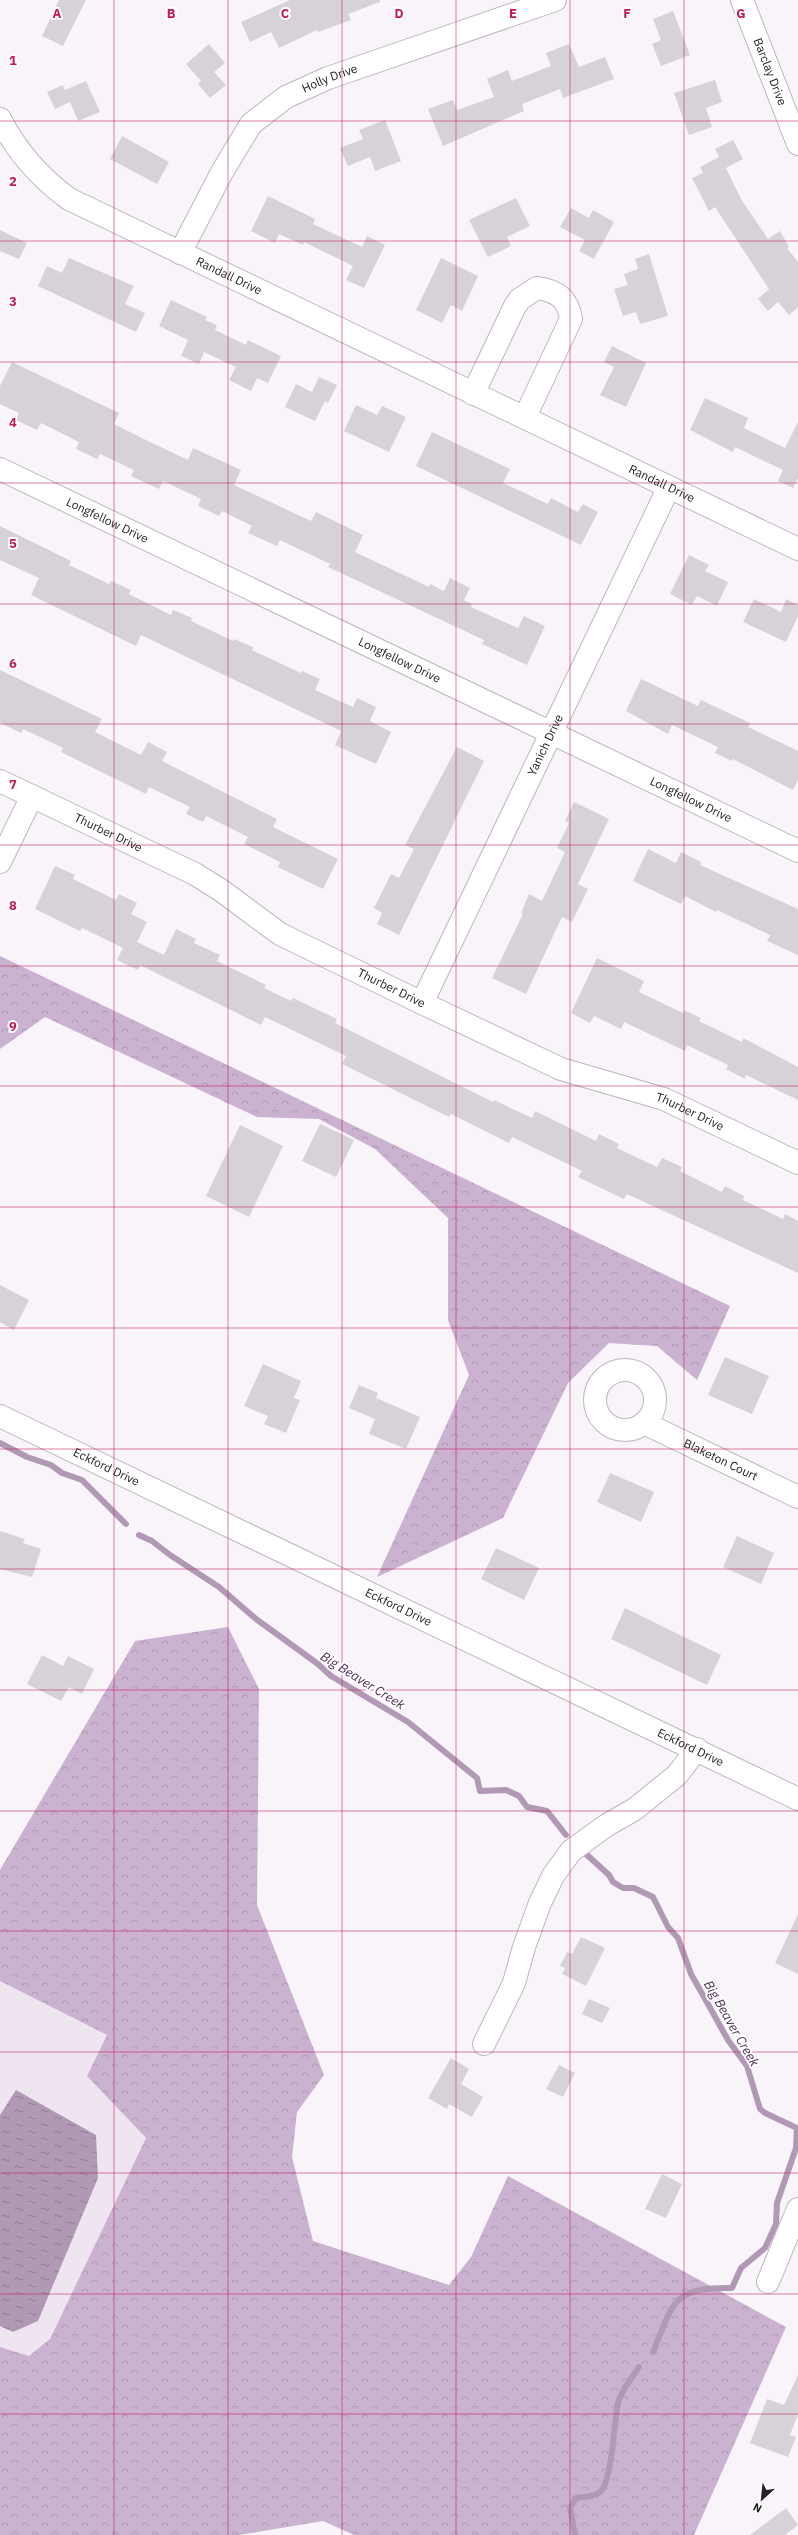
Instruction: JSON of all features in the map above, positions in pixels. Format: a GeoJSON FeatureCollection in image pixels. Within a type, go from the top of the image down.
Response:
{"type":"FeatureCollection","features":[{"type":"Feature","properties":{"kind":"street","name":"Holly Drive"},"geometry":{"type":"LineString","coordinates":[[180,253],[222,172],[251,124],[286,97],[328,78],[555,0]]}},
{"type":"Feature","properties":{"kind":"street","name":"Barclay Drive"},"geometry":{"type":"LineString","coordinates":[[742,0],[798,144]]}},
{"type":"Feature","properties":{"kind":"street","name":"Randall Drive"},"geometry":{"type":"LineString","coordinates":[[2,128],[27,162],[50,185],[69,199],[798,549]]}},
{"type":"Feature","properties":{"kind":"street"},"geometry":{"type":"LineString","coordinates":[[473,394],[520,299],[537,288],[556,293],[565,299],[571,320],[525,417]]}},
{"type":"Feature","properties":{"kind":"street","name":"Longfellow Drive"},"geometry":{"type":"LineString","coordinates":[[0,470],[550,734],[798,851]]}},
{"type":"Feature","properties":{"kind":"street","name":"Yanich Drive"},"geometry":{"type":"LineString","coordinates":[[422,1003],[669,487]]}},
{"type":"Feature","properties":{"kind":"street","name":"Thurber Drive"},"geometry":{"type":"LineString","coordinates":[[0,781],[195,874],[222,891],[280,934],[422,1003],[561,1069],[664,1099],[798,1163]]}},
{"type":"Feature","properties":{"kind":"street"},"geometry":{"type":"LineString","coordinates":[[0,862],[32,796]]}},
{"type":"Feature","properties":{"kind":"street","name":"Eckford Drive"},"geometry":{"type":"LineString","coordinates":[[0,1416],[697,1749],[798,1799]]}},
{"type":"Feature","properties":{"kind":"street","name":"Blaketon Court"},"geometry":{"type":"LineString","coordinates":[[644,1422],[798,1497]]}},
{"type":"Feature","properties":{"kind":"street"},"geometry":{"type":"LineString","coordinates":[[484,2044],[514,1984],[524,1947],[553,1876],[571,1851],[607,1825],[635,1809],[677,1775],[697,1749]]}},
{"type":"Feature","properties":{"kind":"street"},"geometry":{"type":"LineString","coordinates":[[768,2282],[798,2209]]}},
{"type":"Feature","properties":{"kind":"shaded area"},"geometry":{"type":"Polygon","coordinates":[[[0,1981],[107,2035],[87,2076],[146,2138],[50,2339],[29,2356],[0,2347],[0,1981]]]}},
{"type":"Feature","properties":{"kind":"green space"},"geometry":{"type":"Polygon","coordinates":[[[0,956],[730,1306],[697,1380],[657,1346],[609,1343],[568,1383],[503,1518],[377,1577],[469,1375],[448,1320],[448,1218],[375,1149],[319,1119],[257,1117],[45,1017],[0,1049],[0,956]]]}},
{"type":"Feature","properties":{"kind":"green space"},"geometry":{"type":"Polygon","coordinates":[[[228,1627],[259,1689],[257,1905],[324,2075],[297,2112],[292,2157],[313,2241],[449,2285],[471,2257],[508,2176],[786,2327],[694,2535],[354,2535],[323,2521],[239,2535],[0,2535],[0,2347],[29,2356],[50,2339],[146,2138],[87,2076],[107,2035],[0,1981],[0,1870],[135,1641],[228,1627]]]}},
{"type":"Feature","properties":{"kind":"water"},"geometry":{"type":"Polygon","coordinates":[[[16,2090],[96,2135],[98,2178],[38,2321],[13,2332],[0,2326],[0,2115],[16,2090]]]}},
{"type":"Feature","properties":{"kind":"building"},"geometry":{"type":"Polygon","coordinates":[[[59,0],[86,0],[63,46],[42,36],[59,0]]]}},
{"type":"Feature","properties":{"kind":"building"},"geometry":{"type":"Polygon","coordinates":[[[290,0],[380,0],[380,2],[348,14],[351,20],[318,32],[317,30],[279,48],[271,32],[250,42],[241,22],[290,0]]]}},
{"type":"Feature","properties":{"kind":"building"},"geometry":{"type":"Polygon","coordinates":[[[673,11],[690,55],[661,66],[652,44],[661,40],[653,19],[673,11]]]}},
{"type":"Feature","properties":{"kind":"building"},"geometry":{"type":"Polygon","coordinates":[[[209,44],[225,63],[214,72],[226,85],[210,98],[198,84],[201,81],[186,64],[209,44]]]}},
{"type":"Feature","properties":{"kind":"building"},"geometry":{"type":"Polygon","coordinates":[[[569,44],[579,67],[605,57],[614,79],[563,98],[560,89],[522,104],[524,111],[443,146],[428,109],[453,100],[457,110],[494,97],[487,79],[508,70],[512,81],[551,66],[546,53],[569,44]]]}},
{"type":"Feature","properties":{"kind":"building"},"geometry":{"type":"Polygon","coordinates":[[[715,80],[722,102],[706,108],[712,127],[689,135],[674,93],[715,80]]]}},
{"type":"Feature","properties":{"kind":"building"},"geometry":{"type":"Polygon","coordinates":[[[86,81],[100,112],[78,121],[70,102],[55,109],[47,92],[63,85],[65,90],[86,81]]]}},
{"type":"Feature","properties":{"kind":"building"},"geometry":{"type":"Polygon","coordinates":[[[385,120],[401,161],[375,171],[370,157],[348,166],[340,148],[363,139],[359,130],[385,120]]]}},
{"type":"Feature","properties":{"kind":"building"},"geometry":{"type":"Polygon","coordinates":[[[122,136],[169,162],[157,184],[110,159],[122,136]]]}},
{"type":"Feature","properties":{"kind":"building"},"geometry":{"type":"Polygon","coordinates":[[[733,140],[743,159],[726,168],[741,199],[768,239],[780,231],[789,247],[787,248],[798,262],[798,307],[789,315],[778,302],[768,311],[758,299],[769,289],[715,207],[709,211],[692,178],[703,173],[700,167],[719,157],[715,149],[733,140]]]}},
{"type":"Feature","properties":{"kind":"building"},"geometry":{"type":"Polygon","coordinates":[[[268,196],[315,219],[313,224],[362,247],[367,236],[385,245],[364,288],[346,280],[353,266],[304,242],[303,245],[279,234],[275,243],[251,231],[268,196]]]}},
{"type":"Feature","properties":{"kind":"building"},"geometry":{"type":"Polygon","coordinates":[[[516,198],[530,226],[507,237],[511,246],[488,257],[469,220],[516,198]]]}},
{"type":"Feature","properties":{"kind":"building"},"geometry":{"type":"Polygon","coordinates":[[[571,208],[589,218],[593,210],[614,222],[594,259],[579,251],[585,240],[560,227],[571,208]]]}},
{"type":"Feature","properties":{"kind":"building"},"geometry":{"type":"Polygon","coordinates":[[[0,230],[27,243],[19,259],[0,251],[0,230]]]}},
{"type":"Feature","properties":{"kind":"building"},"geometry":{"type":"Polygon","coordinates":[[[649,254],[668,316],[640,324],[636,312],[623,316],[614,289],[628,285],[624,274],[638,269],[635,259],[649,254]]]}},
{"type":"Feature","properties":{"kind":"building"},"geometry":{"type":"Polygon","coordinates":[[[69,258],[134,286],[125,304],[145,313],[136,332],[38,286],[47,266],[62,273],[69,258]]]}},
{"type":"Feature","properties":{"kind":"building"},"geometry":{"type":"Polygon","coordinates":[[[441,258],[478,276],[462,311],[451,305],[442,323],[416,310],[441,258]]]}},
{"type":"Feature","properties":{"kind":"building"},"geometry":{"type":"Polygon","coordinates":[[[171,300],[207,317],[205,320],[217,325],[215,330],[246,345],[248,340],[281,356],[268,383],[257,378],[251,391],[229,380],[236,367],[204,352],[199,364],[181,356],[188,340],[159,326],[171,300]]]}},
{"type":"Feature","properties":{"kind":"building"},"geometry":{"type":"Polygon","coordinates":[[[612,346],[646,363],[626,407],[600,395],[614,367],[604,362],[612,346]]]}},
{"type":"Feature","properties":{"kind":"building"},"geometry":{"type":"Polygon","coordinates":[[[12,362],[119,413],[114,424],[188,460],[193,448],[241,470],[234,485],[311,521],[316,512],[363,535],[355,552],[429,587],[430,584],[444,591],[450,578],[470,588],[464,600],[472,604],[471,607],[518,628],[524,616],[545,626],[527,665],[482,644],[484,640],[328,567],[330,564],[280,540],[277,546],[248,533],[252,526],[222,511],[219,516],[198,506],[201,499],[163,481],[159,489],[131,476],[134,470],[100,454],[97,459],[76,449],[79,442],[41,423],[37,430],[16,420],[19,413],[0,404],[0,386],[12,362]]]}},
{"type":"Feature","properties":{"kind":"building"},"geometry":{"type":"Polygon","coordinates":[[[319,377],[337,385],[328,403],[325,401],[315,421],[285,407],[296,384],[312,392],[319,377]]]}},
{"type":"Feature","properties":{"kind":"building"},"geometry":{"type":"Polygon","coordinates":[[[705,398],[748,418],[744,428],[785,448],[798,422],[798,478],[793,488],[778,481],[783,470],[735,447],[733,452],[690,430],[705,398]]]}},
{"type":"Feature","properties":{"kind":"building"},"geometry":{"type":"Polygon","coordinates":[[[356,405],[377,415],[382,406],[406,417],[389,452],[344,431],[356,405]]]}},
{"type":"Feature","properties":{"kind":"building"},"geometry":{"type":"Polygon","coordinates":[[[432,432],[510,469],[503,483],[548,504],[551,498],[578,512],[583,504],[598,512],[581,545],[416,466],[432,432]]]}},
{"type":"Feature","properties":{"kind":"building"},"geometry":{"type":"Polygon","coordinates":[[[0,526],[71,561],[69,565],[109,584],[111,581],[131,590],[129,594],[171,615],[173,610],[192,618],[191,621],[233,641],[234,639],[253,647],[252,650],[301,673],[302,671],[320,679],[315,690],[353,707],[357,698],[376,707],[370,721],[391,732],[376,764],[335,745],[341,731],[141,635],[136,646],[31,595],[39,578],[0,560],[0,526]]]}},
{"type":"Feature","properties":{"kind":"building"},"geometry":{"type":"Polygon","coordinates":[[[689,555],[709,565],[705,571],[728,582],[717,606],[697,596],[692,605],[670,594],[689,555]]]}},
{"type":"Feature","properties":{"kind":"building"},"geometry":{"type":"Polygon","coordinates":[[[754,599],[781,612],[786,599],[798,605],[798,616],[786,642],[743,622],[754,599]]]}},
{"type":"Feature","properties":{"kind":"building"},"geometry":{"type":"Polygon","coordinates":[[[0,670],[102,719],[95,732],[141,755],[148,742],[167,752],[162,761],[277,819],[273,827],[338,859],[323,889],[278,867],[280,862],[244,844],[248,837],[206,816],[203,822],[186,814],[190,807],[149,787],[146,794],[61,752],[63,748],[23,729],[21,733],[0,723],[0,670]]]}},
{"type":"Feature","properties":{"kind":"building"},"geometry":{"type":"Polygon","coordinates":[[[641,679],[698,706],[701,700],[750,723],[748,727],[798,751],[798,780],[793,790],[733,759],[732,761],[715,753],[718,747],[672,725],[668,734],[626,711],[641,679]]]}},
{"type":"Feature","properties":{"kind":"building"},"geometry":{"type":"Polygon","coordinates":[[[457,747],[484,761],[399,935],[377,924],[382,913],[374,908],[391,874],[399,878],[414,849],[405,845],[457,747]]]}},
{"type":"Feature","properties":{"kind":"building"},"geometry":{"type":"Polygon","coordinates":[[[574,802],[609,819],[578,884],[588,889],[572,922],[562,917],[526,994],[492,978],[523,914],[521,913],[529,894],[542,901],[565,852],[557,848],[569,823],[565,821],[574,802]]]}},
{"type":"Feature","properties":{"kind":"building"},"geometry":{"type":"Polygon","coordinates":[[[648,849],[676,863],[681,852],[701,862],[700,865],[798,909],[798,955],[767,941],[770,935],[717,910],[716,912],[685,896],[681,904],[633,881],[648,849]]]}},
{"type":"Feature","properties":{"kind":"building"},"geometry":{"type":"Polygon","coordinates":[[[55,866],[75,875],[73,879],[116,900],[119,894],[137,903],[131,914],[147,922],[137,942],[164,955],[176,929],[196,939],[194,943],[220,955],[217,961],[266,985],[264,988],[291,1001],[293,998],[337,1019],[335,1023],[493,1102],[494,1100],[532,1118],[535,1111],[596,1141],[599,1134],[619,1144],[617,1148],[657,1167],[662,1158],[682,1167],[680,1171],[722,1192],[725,1186],[744,1196],[743,1200],[783,1219],[785,1214],[798,1221],[798,1273],[627,1194],[624,1199],[578,1177],[582,1171],[512,1137],[509,1143],[451,1114],[449,1117],[342,1064],[346,1056],[265,1017],[261,1025],[140,965],[138,970],[117,960],[123,948],[82,928],[80,931],[35,909],[55,866]]]}},
{"type":"Feature","properties":{"kind":"building"},"geometry":{"type":"Polygon","coordinates":[[[597,958],[644,981],[639,992],[683,1013],[684,1010],[701,1018],[699,1021],[742,1042],[743,1038],[798,1067],[798,1100],[746,1075],[745,1079],[726,1069],[728,1065],[687,1045],[685,1051],[624,1022],[621,1029],[594,1016],[590,1023],[571,1013],[597,958]]]}},
{"type":"Feature","properties":{"kind":"building"},"geometry":{"type":"Polygon","coordinates":[[[320,1124],[354,1140],[336,1177],[302,1161],[320,1124]]]}},
{"type":"Feature","properties":{"kind":"building"},"geometry":{"type":"Polygon","coordinates":[[[240,1125],[283,1146],[249,1217],[206,1196],[240,1125]]]}},
{"type":"Feature","properties":{"kind":"building"},"geometry":{"type":"Polygon","coordinates":[[[0,1285],[29,1300],[14,1330],[0,1322],[0,1285]]]}},
{"type":"Feature","properties":{"kind":"building"},"geometry":{"type":"Polygon","coordinates":[[[725,1357],[769,1376],[752,1414],[708,1395],[725,1357]]]}},
{"type":"Feature","properties":{"kind":"building"},"geometry":{"type":"Polygon","coordinates":[[[263,1364],[301,1381],[294,1398],[300,1400],[286,1433],[264,1424],[268,1416],[244,1406],[263,1364]]]}},
{"type":"Feature","properties":{"kind":"building"},"geometry":{"type":"Polygon","coordinates":[[[359,1385],[378,1393],[376,1398],[420,1417],[406,1449],[369,1434],[375,1419],[349,1408],[359,1385]]]}},
{"type":"Feature","properties":{"kind":"building"},"geometry":{"type":"Polygon","coordinates":[[[610,1473],[654,1492],[641,1522],[597,1502],[610,1473]]]}},
{"type":"Feature","properties":{"kind":"building"},"geometry":{"type":"Polygon","coordinates":[[[0,1531],[25,1539],[23,1543],[41,1549],[32,1577],[0,1569],[0,1531]]]}},
{"type":"Feature","properties":{"kind":"building"},"geometry":{"type":"Polygon","coordinates":[[[737,1536],[774,1553],[761,1584],[723,1567],[737,1536]]]}},
{"type":"Feature","properties":{"kind":"building"},"geometry":{"type":"Polygon","coordinates":[[[496,1548],[539,1568],[524,1600],[481,1579],[496,1548]]]}},
{"type":"Feature","properties":{"kind":"building"},"geometry":{"type":"Polygon","coordinates":[[[625,1608],[721,1655],[707,1685],[611,1639],[625,1608]]]}},
{"type":"Feature","properties":{"kind":"building"},"geometry":{"type":"Polygon","coordinates":[[[42,1655],[63,1666],[68,1656],[94,1669],[82,1694],[69,1687],[61,1701],[27,1684],[42,1655]]]}},
{"type":"Feature","properties":{"kind":"building"},"geometry":{"type":"Polygon","coordinates":[[[798,1914],[798,1974],[775,1963],[798,1914]]]}},
{"type":"Feature","properties":{"kind":"building"},"geometry":{"type":"Polygon","coordinates":[[[581,1937],[605,1948],[586,1986],[562,1974],[565,1968],[560,1966],[567,1952],[572,1954],[581,1937]]]}},
{"type":"Feature","properties":{"kind":"building"},"geometry":{"type":"Polygon","coordinates":[[[589,1999],[610,2008],[602,2023],[582,2014],[589,1999]]]}},
{"type":"Feature","properties":{"kind":"building"},"geometry":{"type":"Polygon","coordinates":[[[451,2058],[469,2069],[461,2084],[483,2097],[472,2117],[449,2104],[447,2109],[428,2098],[451,2058]]]}},
{"type":"Feature","properties":{"kind":"building"},"geometry":{"type":"Polygon","coordinates":[[[559,2065],[575,2073],[563,2097],[546,2089],[559,2065]]]}},
{"type":"Feature","properties":{"kind":"building"},"geometry":{"type":"Polygon","coordinates":[[[662,2174],[682,2184],[666,2218],[645,2209],[662,2174]]]}},
{"type":"Feature","properties":{"kind":"building"},"geometry":{"type":"Polygon","coordinates":[[[798,2375],[798,2414],[790,2435],[796,2437],[788,2457],[750,2443],[767,2399],[784,2405],[798,2375]]]}},
{"type":"Feature","properties":{"kind":"building"},"geometry":{"type":"Polygon","coordinates":[[[786,2508],[798,2525],[785,2535],[750,2535],[786,2508]]]}},
{"type":"Feature","properties":{"kind":"waterway","name":"Big Beaver Creek"},"geometry":{"type":"LineString","coordinates":[[0,1443],[27,1457],[51,1465],[62,1473],[82,1480],[126,1524]]}},
{"type":"Feature","properties":{"kind":"waterway","name":"Big Beaver Creek"},"geometry":{"type":"LineString","coordinates":[[139,1535],[152,1541],[170,1555],[219,1587],[256,1619],[318,1664],[331,1676],[408,1722],[477,1778],[480,1791],[506,1790],[519,1796],[527,1807],[547,1811],[566,1835]]}},
{"type":"Feature","properties":{"kind":"waterway","name":"Big Beaver Creek"},"geometry":{"type":"LineString","coordinates":[[586,1854],[609,1875],[613,1882],[623,1888],[634,1888],[653,1897],[668,1927],[678,1938],[691,1974],[728,2040],[747,2066],[760,2109],[765,2113],[797,2128],[796,2148],[777,2203],[776,2224],[765,2248],[741,2268],[732,2288],[712,2288],[697,2291],[686,2295],[678,2301],[671,2310],[653,2352]]}},
{"type":"Feature","properties":{"kind":"waterway","name":"Big Beaver Creek"},"geometry":{"type":"LineString","coordinates":[[575,2535],[570,2508],[576,2498],[595,2495],[600,2492],[604,2486],[610,2465],[618,2403],[625,2388],[639,2367]]}}]}
